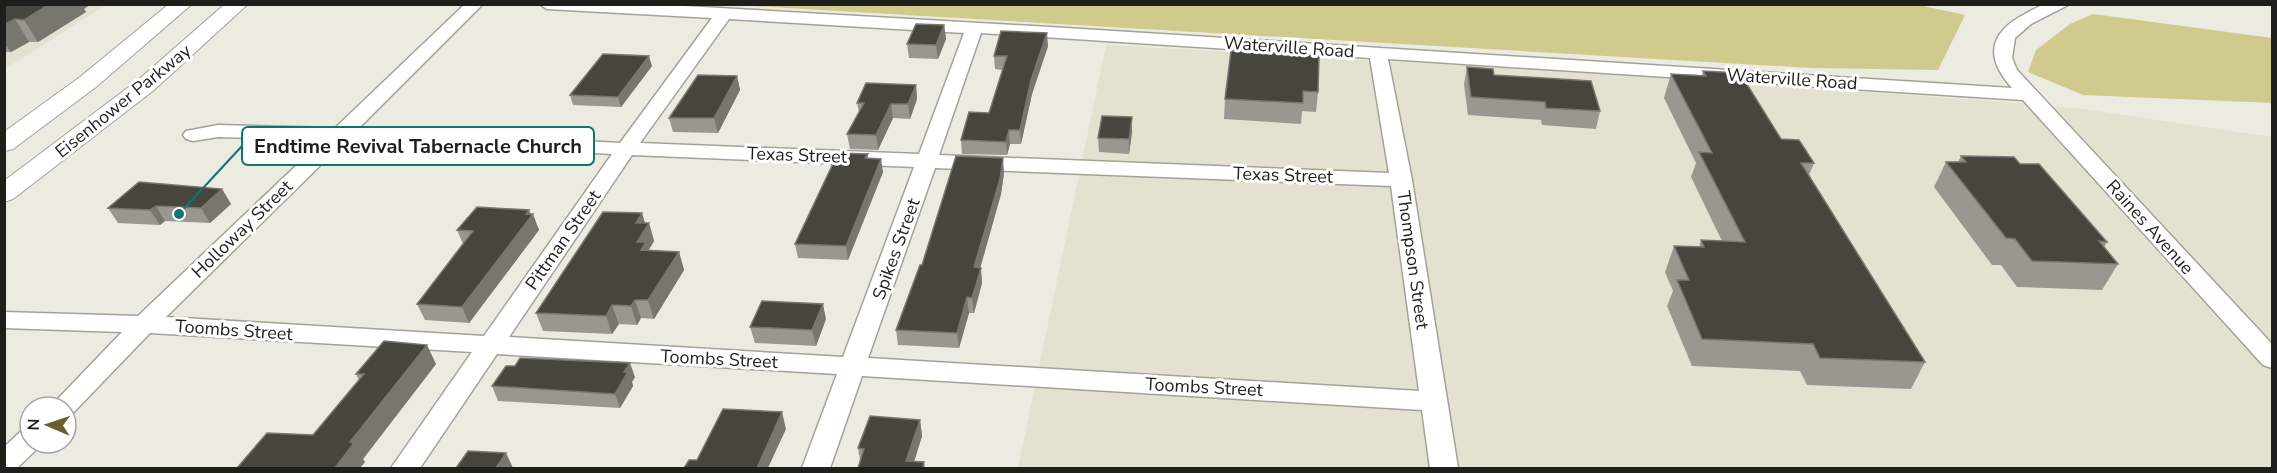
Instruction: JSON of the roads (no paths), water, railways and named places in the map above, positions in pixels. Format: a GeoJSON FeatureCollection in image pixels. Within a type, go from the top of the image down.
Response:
{"type":"FeatureCollection","features":[{"type":"Feature","properties":{"kind":"street","name":"Eisenhower Parkway"},"geometry":{"type":"LineString","coordinates":[[4,144],[88,82],[182,4]]}},
{"type":"Feature","properties":{"kind":"street","name":"Eisenhower Parkway"},"geometry":{"type":"LineString","coordinates":[[4,194],[146,85],[238,4]]}},
{"type":"Feature","properties":{"kind":"street","name":"Holloway Street"},"geometry":{"type":"LineString","coordinates":[[75,395],[144,324],[475,4]]}},
{"type":"Feature","properties":{"kind":"street","name":"Waterville Road"},"geometry":{"type":"LineString","coordinates":[[547,4],[2030,94]]}},
{"type":"Feature","properties":{"kind":"street","name":"Raines Avenue"},"geometry":{"type":"LineString","coordinates":[[2062,4],[2017,27],[2004,38],[2000,52],[2008,72],[2272,359]]}},
{"type":"Feature","properties":{"kind":"street","name":"Pittman Street"},"geometry":{"type":"LineString","coordinates":[[405,468],[626,149],[724,14]]}},
{"type":"Feature","properties":{"kind":"street","name":"Spikes Street"},"geometry":{"type":"LineString","coordinates":[[816,468],[974,29]]}},
{"type":"Feature","properties":{"kind":"street","name":"Thompson Street"},"geometry":{"type":"LineString","coordinates":[[1378,53],[1401,180],[1444,468]]}},
{"type":"Feature","properties":{"kind":"street","name":"Texas Street"},"geometry":{"type":"LineString","coordinates":[[193,135],[218,132],[341,134],[626,149],[1401,180]]}},
{"type":"Feature","properties":{"kind":"street","name":"Toombs Street"},"geometry":{"type":"LineString","coordinates":[[4,320],[144,324],[1434,401]]}},
{"type":"Feature","properties":{"kind":"street"},"geometry":{"type":"LineString","coordinates":[[4,464],[18,451]]}},
{"type":"Feature","properties":{"kind":"place","name":"Endtime Revival Tabernacle Church"},"geometry":{"type":"Point","coordinates":[179,214]}}]}
